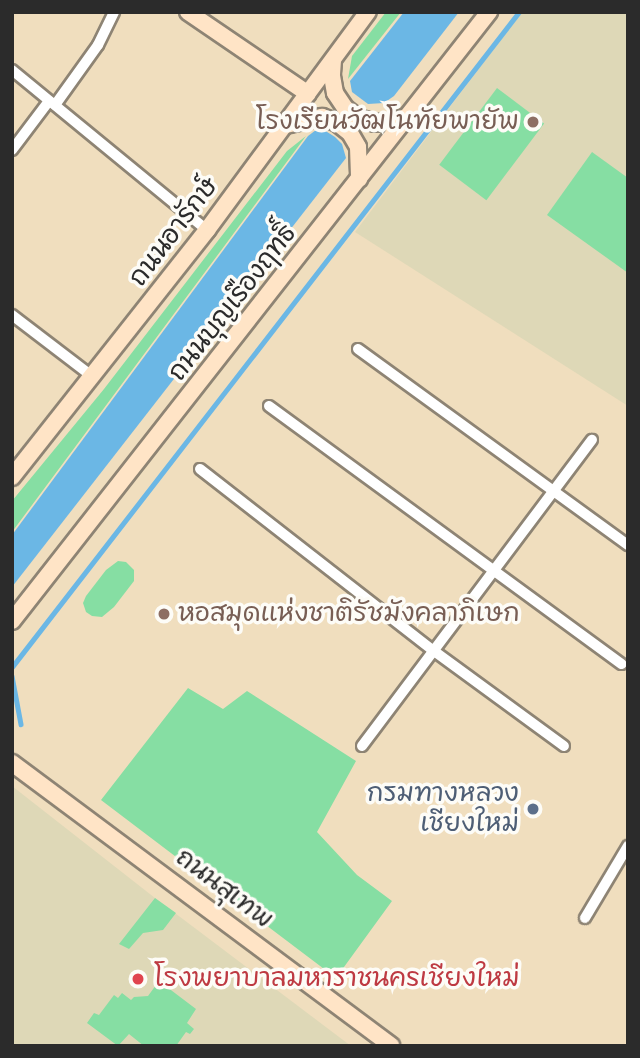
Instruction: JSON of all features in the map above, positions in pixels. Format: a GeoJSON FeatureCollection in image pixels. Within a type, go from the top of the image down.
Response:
{"type":"FeatureCollection","features":[{"type":"Feature","properties":{"kind":"main road"},"geometry":{"type":"LineString","coordinates":[[188,12],[308,94]]}},
{"type":"Feature","properties":{"kind":"main road","name":"ถนนอารักษ์"},"geometry":{"type":"LineString","coordinates":[[14,472],[93,377],[207,230],[368,12]]}},
{"type":"Feature","properties":{"kind":"main road","name":"ถนนบุญเรืองฤทธิ์"},"geometry":{"type":"LineString","coordinates":[[12,621],[26,607],[489,12]]}},
{"type":"Feature","properties":{"kind":"main road"},"geometry":{"type":"LineString","coordinates":[[334,58],[331,76],[335,93],[345,108],[358,118],[375,123],[392,122],[409,116]]}},
{"type":"Feature","properties":{"kind":"main road"},"geometry":{"type":"LineString","coordinates":[[286,125],[322,117],[336,122],[350,133],[358,147],[359,179]]}},
{"type":"Feature","properties":{"kind":"main road"},"geometry":{"type":"LineString","coordinates":[[12,628],[26,607]]}},
{"type":"Feature","properties":{"kind":"main road","name":"ถนนสุเทพ"},"geometry":{"type":"LineString","coordinates":[[12,750],[27,772]]}},
{"type":"Feature","properties":{"kind":"main road","name":"ถนนสุเทพ"},"geometry":{"type":"LineString","coordinates":[[12,763],[391,1046]]}},
{"type":"Feature","properties":{"kind":"street"},"geometry":{"type":"LineString","coordinates":[[12,150],[98,45],[114,12]]}},
{"type":"Feature","properties":{"kind":"street"},"geometry":{"type":"LineString","coordinates":[[12,70],[207,230]]}},
{"type":"Feature","properties":{"kind":"street"},"geometry":{"type":"LineString","coordinates":[[12,315],[93,377]]}},
{"type":"Feature","properties":{"kind":"street"},"geometry":{"type":"LineString","coordinates":[[358,349],[628,545]]}},
{"type":"Feature","properties":{"kind":"street"},"geometry":{"type":"LineString","coordinates":[[269,406],[622,664]]}},
{"type":"Feature","properties":{"kind":"street"},"geometry":{"type":"LineString","coordinates":[[362,747],[592,440]]}},
{"type":"Feature","properties":{"kind":"street"},"geometry":{"type":"LineString","coordinates":[[200,469],[434,651],[564,746]]}},
{"type":"Feature","properties":{"kind":"street"},"geometry":{"type":"LineString","coordinates":[[585,918],[628,846]]}},
{"type":"Feature","properties":{"kind":"shaded area","name":"โรงเรียนวัฒโนทัยพายัพ"},"geometry":{"type":"Polygon","coordinates":[[[522,12],[628,12],[628,406],[355,232],[522,12]]]}},
{"type":"Feature","properties":{"kind":"shaded area","name":"โรงพยาบาลมหาราชนครเชียงใหม่"},"geometry":{"type":"Polygon","coordinates":[[[12,786],[155,898],[351,1046],[12,1046],[12,786]]]}},
{"type":"Feature","properties":{"kind":"green space"},"geometry":{"type":"Polygon","coordinates":[[[386,12],[401,12],[348,79],[352,56],[386,12]]]}},
{"type":"Feature","properties":{"kind":"green space"},"geometry":{"type":"Polygon","coordinates":[[[497,88],[544,124],[486,200],[439,165],[497,88]]]}},
{"type":"Feature","properties":{"kind":"green space"},"geometry":{"type":"Polygon","coordinates":[[[306,136],[12,532],[12,501],[104,389],[287,151],[306,136]]]}},
{"type":"Feature","properties":{"kind":"green space"},"geometry":{"type":"Polygon","coordinates":[[[592,152],[628,178],[628,273],[547,215],[592,152]]]}},
{"type":"Feature","properties":{"kind":"green space"},"geometry":{"type":"Polygon","coordinates":[[[118,561],[126,562],[134,570],[134,581],[114,607],[102,617],[92,616],[86,612],[83,603],[86,596],[106,570],[118,561]]]}},
{"type":"Feature","properties":{"kind":"green space"},"geometry":{"type":"Polygon","coordinates":[[[188,688],[223,709],[247,691],[356,761],[317,832],[357,875],[392,901],[336,978],[101,800],[188,688]]]}},
{"type":"Feature","properties":{"kind":"green space"},"geometry":{"type":"Polygon","coordinates":[[[155,898],[176,913],[163,930],[143,933],[129,949],[119,944],[155,898]]]}},
{"type":"Feature","properties":{"kind":"green space"},"geometry":{"type":"Polygon","coordinates":[[[159,981],[196,1009],[187,1023],[194,1029],[190,1034],[186,1032],[176,1046],[144,1046],[129,1034],[118,1046],[87,1023],[94,1013],[99,1015],[114,995],[118,998],[122,993],[131,1000],[134,997],[148,996],[159,981]]]}},
{"type":"Feature","properties":{"kind":"water"},"geometry":{"type":"Polygon","coordinates":[[[404,12],[459,12],[394,96],[384,103],[368,104],[352,92],[350,81],[404,12]]]}},
{"type":"Feature","properties":{"kind":"water"},"geometry":{"type":"Polygon","coordinates":[[[316,130],[324,130],[335,137],[342,144],[346,158],[12,587],[12,535],[308,136],[316,130]]]}},
{"type":"Feature","properties":{"kind":"waterway"},"geometry":{"type":"LineString","coordinates":[[12,667],[519,12]]}},
{"type":"Feature","properties":{"kind":"waterway"},"geometry":{"type":"LineString","coordinates":[[12,676],[21,724]]}},
{"type":"Feature","properties":{"kind":"place","name":"โรงเรียนวัฒโนทัยพายัพ"},"geometry":{"type":"Point","coordinates":[533,122]}},
{"type":"Feature","properties":{"kind":"place","name":"หอสมุดแห่งชาติรัชมังคลาภิเษก"},"geometry":{"type":"Point","coordinates":[164,614]}},
{"type":"Feature","properties":{"kind":"place","name":"กรมทางหลวง เชียงใหม่"},"geometry":{"type":"Point","coordinates":[533,809]}},
{"type":"Feature","properties":{"kind":"place","name":"โรงพยาบาลมหาราชนครเชียงใหม่"},"geometry":{"type":"Point","coordinates":[138,979]}}]}
